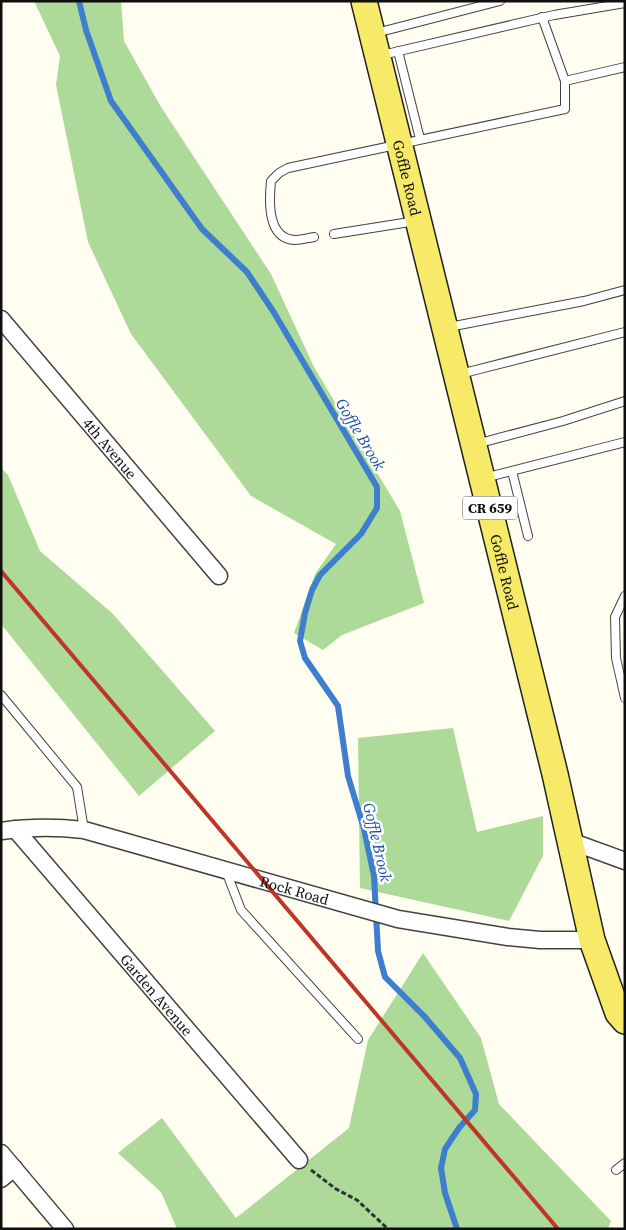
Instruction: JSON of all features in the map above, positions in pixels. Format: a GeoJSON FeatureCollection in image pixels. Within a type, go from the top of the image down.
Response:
{"type":"FeatureCollection","features":[{"type":"Feature","properties":{"kind":"main road","name":"Goffle Road"},"geometry":{"type":"LineString","coordinates":[[364,1],[382,47],[409,142],[418,220],[570,841],[592,940],[622,1017]]}},
{"type":"Feature","properties":{"kind":"street","name":"4th Avenue"},"geometry":{"type":"LineString","coordinates":[[1,319],[219,576]]}},
{"type":"Feature","properties":{"kind":"street","name":"Rock Road"},"geometry":{"type":"LineString","coordinates":[[8,830],[65,828],[84,830],[398,919],[508,937],[540,940],[592,940]]}},
{"type":"Feature","properties":{"kind":"street","name":"Garden Avenue"},"geometry":{"type":"LineString","coordinates":[[8,830],[299,1160]]}},
{"type":"Feature","properties":{"kind":"street"},"geometry":{"type":"LineString","coordinates":[[570,841],[625,861]]}},
{"type":"Feature","properties":{"kind":"street"},"geometry":{"type":"LineString","coordinates":[[1,1153],[7,1174],[65,1229]]}},
{"type":"Feature","properties":{"kind":"lane"},"geometry":{"type":"LineString","coordinates":[[382,47],[500,1]]}},
{"type":"Feature","properties":{"kind":"lane"},"geometry":{"type":"LineString","coordinates":[[382,47],[625,2]]}},
{"type":"Feature","properties":{"kind":"lane"},"geometry":{"type":"LineString","coordinates":[[314,237],[294,240],[282,237],[274,226],[269,198],[270,181],[288,168],[565,109],[565,81],[542,17]]}},
{"type":"Feature","properties":{"kind":"lane"},"geometry":{"type":"LineString","coordinates":[[565,81],[625,66]]}},
{"type":"Feature","properties":{"kind":"lane"},"geometry":{"type":"LineString","coordinates":[[334,234],[418,220]]}},
{"type":"Feature","properties":{"kind":"lane"},"geometry":{"type":"LineString","coordinates":[[444,328],[584,301],[625,290]]}},
{"type":"Feature","properties":{"kind":"lane"},"geometry":{"type":"LineString","coordinates":[[456,375],[625,332]]}},
{"type":"Feature","properties":{"kind":"lane"},"geometry":{"type":"LineString","coordinates":[[474,444],[562,422],[625,402]]}},
{"type":"Feature","properties":{"kind":"lane"},"geometry":{"type":"LineString","coordinates":[[482,478],[625,442]]}},
{"type":"Feature","properties":{"kind":"lane"},"geometry":{"type":"LineString","coordinates":[[512,471],[528,536]]}},
{"type":"Feature","properties":{"kind":"lane"},"geometry":{"type":"LineString","coordinates":[[625,596],[615,617],[616,658],[625,698]]}},
{"type":"Feature","properties":{"kind":"lane"},"geometry":{"type":"LineString","coordinates":[[1,695],[77,787],[84,830]]}},
{"type":"Feature","properties":{"kind":"lane"},"geometry":{"type":"LineString","coordinates":[[226,871],[241,910],[358,1039]]}},
{"type":"Feature","properties":{"kind":"lane"},"geometry":{"type":"LineString","coordinates":[[616,1170],[625,1163]]}},
{"type":"Feature","properties":{"kind":"path"},"geometry":{"type":"LineString","coordinates":[[299,1160],[336,1190],[357,1200],[388,1229]]}},
{"type":"Feature","properties":{"kind":"green space"},"geometry":{"type":"Polygon","coordinates":[[[34,1],[121,1],[124,41],[161,107],[271,274],[314,367],[400,511],[424,603],[342,635],[323,650],[294,633],[315,574],[336,544],[251,496],[131,334],[88,242],[56,85],[60,56],[34,1]]]}},
{"type":"Feature","properties":{"kind":"green space"},"geometry":{"type":"Polygon","coordinates":[[[1,468],[8,475],[40,551],[113,614],[215,731],[139,796],[1,624],[1,468]]]}},
{"type":"Feature","properties":{"kind":"green space"},"geometry":{"type":"Polygon","coordinates":[[[453,728],[477,832],[543,816],[543,856],[509,921],[360,888],[358,738],[453,728]]]}},
{"type":"Feature","properties":{"kind":"green space"},"geometry":{"type":"Polygon","coordinates":[[[423,953],[481,1038],[499,1104],[611,1221],[608,1229],[177,1229],[161,1192],[118,1153],[162,1118],[236,1218],[349,1128],[368,1040],[423,953]]]}},
{"type":"Feature","properties":{"kind":"waterway","name":"Goffle Brook"},"geometry":{"type":"LineString","coordinates":[[79,1],[86,30],[111,101],[202,229],[247,272],[273,311],[377,487],[377,508],[361,534],[320,575],[312,590],[305,613],[300,641],[305,658],[338,706],[348,776],[364,829],[374,876],[378,951],[385,977],[425,1017],[460,1058],[476,1094],[475,1110],[459,1128],[445,1149],[441,1168],[445,1193],[457,1229]]}},
{"type":"Feature","properties":{"kind":"railway"},"geometry":{"type":"LineString","coordinates":[[1,571],[558,1229]]}}]}
